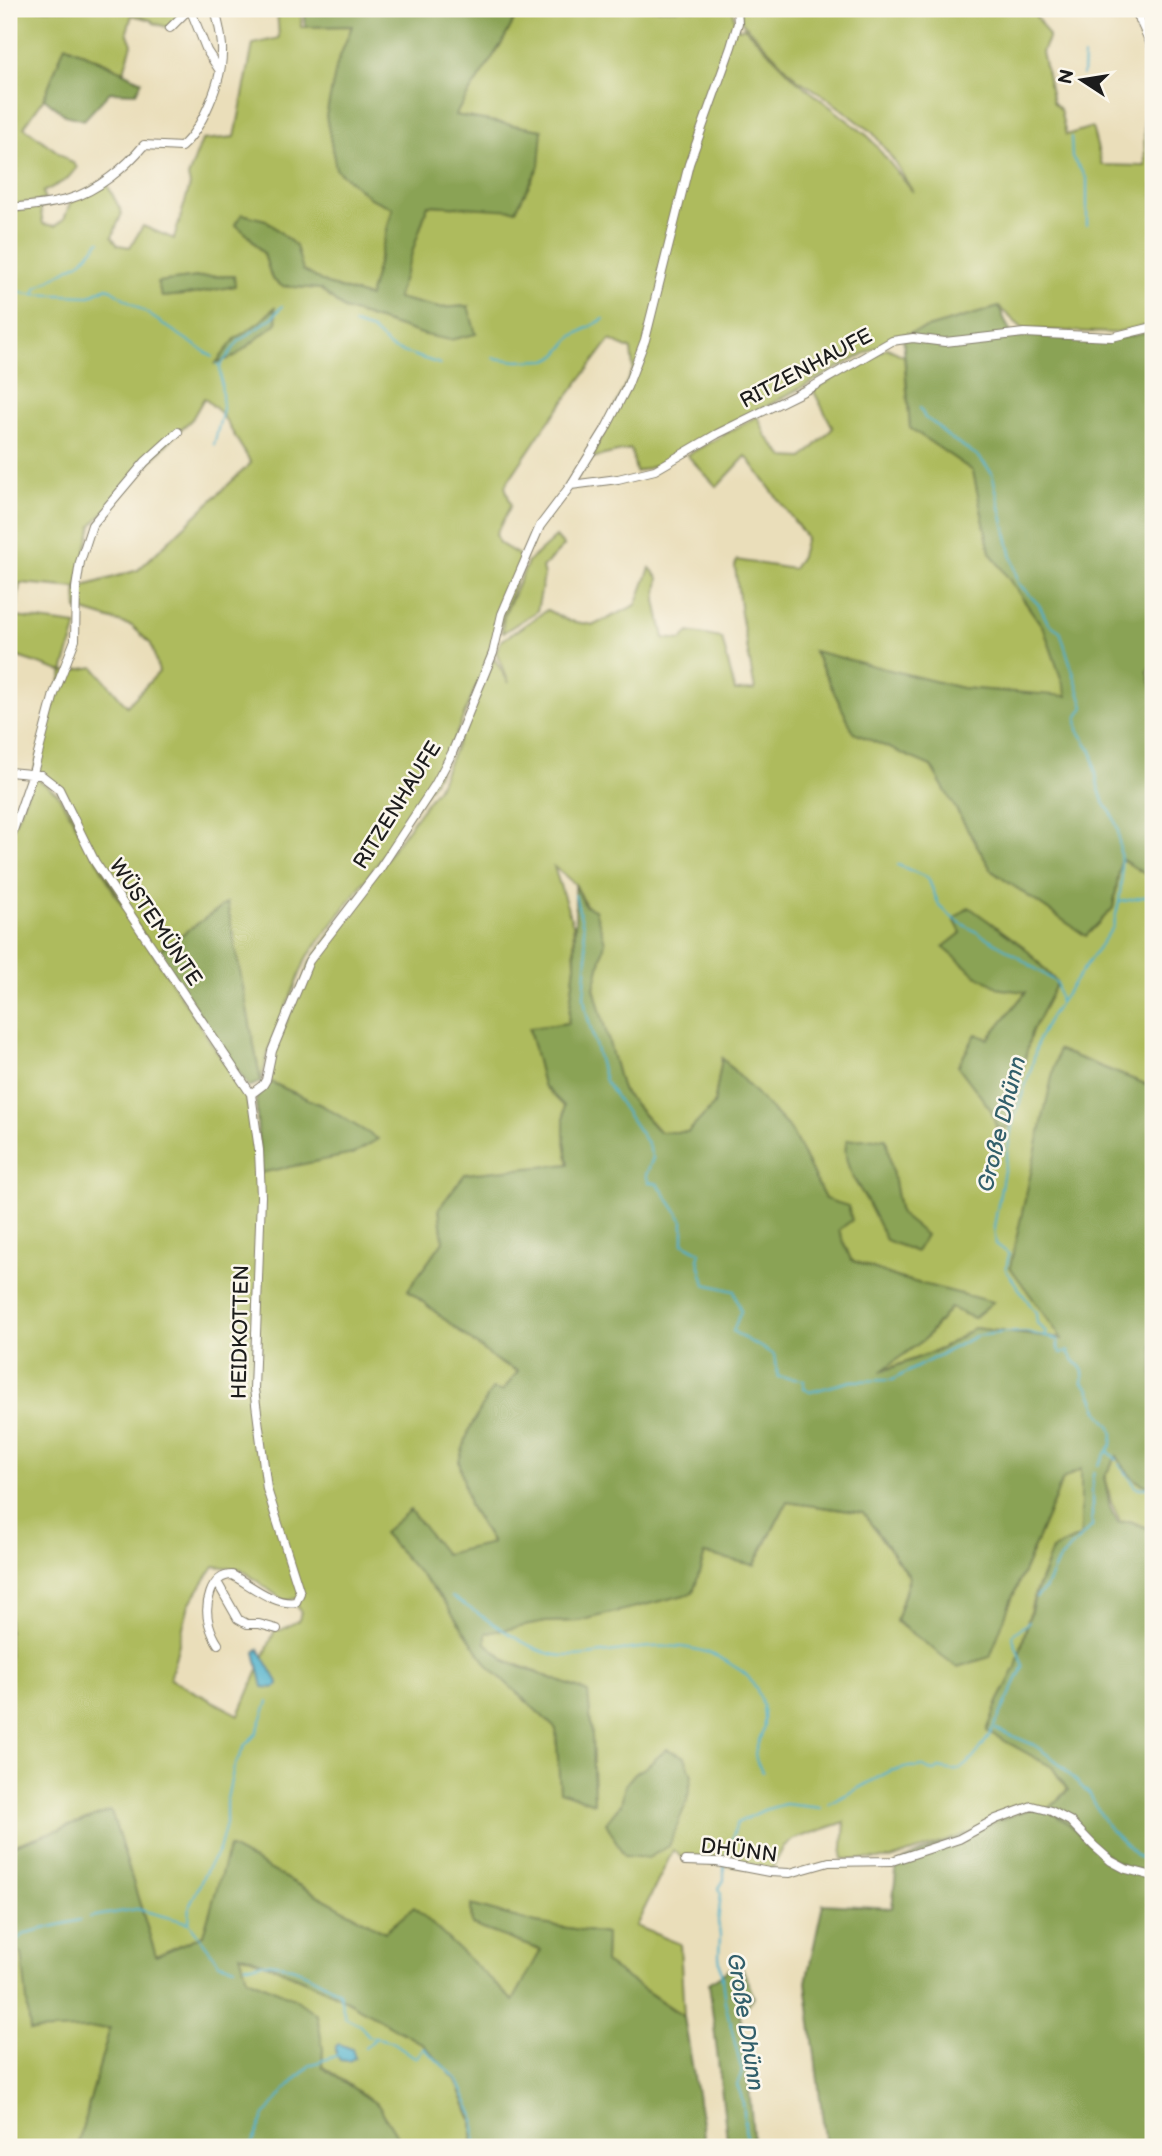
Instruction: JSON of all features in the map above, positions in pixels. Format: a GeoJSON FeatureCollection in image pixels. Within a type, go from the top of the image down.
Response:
{"type":"FeatureCollection","features":[{"type":"Feature","properties":{"kind":"street"},"geometry":{"type":"LineString","coordinates":[[9,208],[72,199],[105,180],[131,160],[144,145],[181,147],[188,141],[204,113],[220,71],[222,51],[215,9]]}},
{"type":"Feature","properties":{"kind":"street","name":"RITZENHAUFE"},"geometry":{"type":"LineString","coordinates":[[251,1094],[263,1085],[272,1051],[309,961],[379,870],[435,785],[452,753],[493,653],[502,614],[540,526],[571,485],[605,430],[627,387],[645,340],[689,164],[738,23],[737,9]]}},
{"type":"Feature","properties":{"kind":"street"},"geometry":{"type":"LineString","coordinates":[[1135,9],[1153,49]]}},
{"type":"Feature","properties":{"kind":"street"},"geometry":{"type":"LineString","coordinates":[[170,28],[186,12],[191,11],[207,51],[220,71]]}},
{"type":"Feature","properties":{"kind":"street","name":"RITZENHAUFE"},"geometry":{"type":"LineString","coordinates":[[571,485],[618,480],[655,470],[718,434],[814,386],[892,341],[913,338],[945,342],[1024,333],[1112,337],[1153,327]]}},
{"type":"Feature","properties":{"kind":"street"},"geometry":{"type":"LineString","coordinates":[[9,842],[33,774],[54,694],[75,640],[76,588],[80,562],[92,525],[145,462],[178,432]]}},
{"type":"Feature","properties":{"kind":"street","name":"WÜSTEMÜNTE"},"geometry":{"type":"LineString","coordinates":[[9,772],[41,775],[59,789],[95,862],[251,1094]]}},
{"type":"Feature","properties":{"kind":"street","name":"HEIDKOTTEN"},"geometry":{"type":"LineString","coordinates":[[217,1582],[225,1575],[232,1575],[284,1602],[296,1602],[300,1593],[267,1489],[254,1389],[261,1196],[259,1150],[251,1094]]}},
{"type":"Feature","properties":{"kind":"street"},"geometry":{"type":"LineString","coordinates":[[217,1582],[239,1619],[277,1629]]}},
{"type":"Feature","properties":{"kind":"street"},"geometry":{"type":"LineString","coordinates":[[217,1582],[210,1595],[208,1611],[209,1624],[218,1644]]}},
{"type":"Feature","properties":{"kind":"street","name":"DHÜNN"},"geometry":{"type":"LineString","coordinates":[[685,1861],[717,1862],[769,1872],[790,1873],[829,1862],[892,1861],[959,1839],[996,1819],[1032,1806],[1051,1811],[1070,1821],[1111,1861],[1126,1869],[1153,1876]]}},
{"type":"Feature","properties":{"kind":"green space"},"geometry":{"type":"Polygon","coordinates":[[[9,9],[189,9],[170,28],[132,15],[127,32],[132,44],[124,71],[65,45],[44,98],[24,127],[77,168],[66,180],[43,192],[45,200],[9,205],[9,54],[16,63],[9,51],[9,9]]]}},
{"type":"Feature","properties":{"kind":"green space"},"geometry":{"type":"Polygon","coordinates":[[[277,9],[302,9],[301,27],[352,26],[337,64],[370,198],[393,207],[369,298],[327,284],[303,270],[295,246],[235,224],[264,254],[272,279],[282,286],[320,289],[344,309],[425,335],[468,306],[439,308],[397,298],[428,205],[479,207],[541,130],[455,115],[503,41],[520,9],[733,9],[735,23],[739,29],[744,27],[796,80],[869,137],[913,192],[873,133],[797,79],[744,24],[741,20],[741,9],[1031,9],[1049,36],[1042,52],[1053,102],[1060,109],[1066,135],[1092,127],[1102,165],[1145,166],[1144,116],[1153,116],[1153,324],[1112,333],[1023,329],[999,307],[890,340],[655,466],[636,472],[631,449],[591,458],[633,369],[631,350],[610,340],[541,432],[505,486],[511,505],[496,534],[499,543],[524,558],[491,650],[448,754],[433,783],[375,867],[306,959],[269,1049],[261,1082],[227,904],[156,952],[116,896],[59,789],[33,773],[63,672],[9,654],[9,211],[40,206],[43,224],[55,226],[64,219],[72,199],[105,180],[122,213],[112,237],[118,245],[130,247],[143,226],[174,239],[190,185],[188,177],[202,140],[235,137],[253,44],[279,38],[277,9]],[[234,276],[158,282],[163,297],[234,286],[234,276]],[[274,308],[260,322],[235,339],[234,357],[274,308]],[[204,398],[192,419],[92,525],[77,588],[138,570],[251,463],[221,413],[204,398]],[[20,583],[16,617],[77,625],[63,672],[94,667],[127,706],[159,672],[151,644],[132,626],[77,609],[76,588],[20,583]]]}},
{"type":"Feature","properties":{"kind":"green space"},"geometry":{"type":"Polygon","coordinates":[[[305,9],[520,9],[503,41],[455,115],[542,130],[539,166],[516,210],[428,205],[397,298],[439,308],[468,306],[476,334],[450,340],[425,335],[344,309],[320,289],[282,286],[272,279],[264,254],[235,224],[242,214],[266,220],[296,246],[303,270],[327,284],[369,297],[393,208],[370,198],[336,169],[326,116],[337,64],[352,26],[305,27],[305,9]]]}},
{"type":"Feature","properties":{"kind":"green space"},"geometry":{"type":"Polygon","coordinates":[[[65,45],[142,81],[136,93],[110,92],[84,120],[65,115],[44,98],[65,45]]]}},
{"type":"Feature","properties":{"kind":"green space"},"geometry":{"type":"Polygon","coordinates":[[[234,276],[235,286],[162,297],[157,282],[198,277],[234,276]]]}},
{"type":"Feature","properties":{"kind":"green space"},"geometry":{"type":"Polygon","coordinates":[[[999,307],[1012,336],[1101,340],[1153,331],[1153,662],[1148,671],[1153,692],[1153,879],[1121,859],[1113,908],[1086,936],[992,871],[931,766],[854,733],[814,651],[962,688],[1067,696],[1044,629],[990,552],[973,471],[910,428],[903,335],[999,307]]]}},
{"type":"Feature","properties":{"kind":"green space"},"geometry":{"type":"Polygon","coordinates":[[[275,308],[277,323],[234,357],[216,363],[235,339],[275,308]]]}},
{"type":"Feature","properties":{"kind":"green space"},"geometry":{"type":"Polygon","coordinates":[[[887,348],[904,356],[910,428],[973,471],[990,552],[1044,629],[1068,697],[962,688],[814,652],[854,732],[931,766],[992,871],[1086,936],[1113,908],[1121,858],[1153,879],[1153,1087],[1059,1050],[1062,1339],[974,1328],[941,1349],[876,1373],[925,1339],[950,1308],[899,1278],[851,1260],[791,1130],[722,1059],[714,1105],[688,1133],[660,1132],[622,1090],[594,988],[605,942],[575,884],[554,867],[573,925],[575,965],[568,1023],[529,1029],[543,1085],[564,1106],[564,1135],[569,1167],[439,1208],[443,1241],[408,1290],[497,1361],[518,1371],[503,1391],[469,1505],[492,1544],[445,1554],[443,1599],[556,1729],[594,1803],[592,1735],[587,1692],[508,1661],[485,1643],[486,1633],[545,1622],[579,1621],[693,1593],[705,1553],[755,1565],[787,1502],[863,1513],[909,1577],[896,1622],[958,1667],[989,1657],[1063,1479],[1081,1469],[1081,1536],[1052,1550],[1034,1595],[1016,1668],[998,1702],[987,1731],[1052,1767],[1067,1790],[1049,1808],[891,1859],[842,1859],[845,1822],[797,1838],[784,1846],[771,1871],[685,1860],[673,1850],[636,1926],[680,1944],[684,2016],[605,1963],[606,1934],[535,1923],[471,1905],[472,1925],[542,1951],[513,2001],[414,1908],[385,1932],[230,1848],[203,1935],[156,1956],[111,1811],[9,1847],[9,825],[13,827],[34,777],[57,793],[153,953],[246,1096],[259,1150],[323,1106],[268,1081],[275,1051],[310,962],[438,787],[494,658],[509,683],[496,652],[501,641],[547,610],[569,621],[594,625],[636,605],[650,568],[659,578],[656,601],[664,638],[681,640],[689,632],[722,638],[735,691],[755,690],[741,614],[735,566],[737,560],[793,569],[801,556],[806,537],[746,456],[717,487],[687,455],[758,416],[766,436],[784,457],[803,458],[833,428],[813,390],[887,348]],[[987,920],[962,932],[944,947],[976,975],[1027,991],[988,1039],[976,1034],[958,1066],[991,1110],[997,1128],[1016,1097],[1031,1033],[1057,983],[1024,947],[987,920]],[[886,1139],[852,1177],[867,1200],[900,1214],[886,1139]],[[214,1566],[189,1604],[170,1679],[239,1715],[275,1630],[281,1630],[299,1620],[301,1611],[296,1605],[298,1598],[284,1601],[241,1569],[214,1566]]]}},
{"type":"Feature","properties":{"kind":"green space"},"geometry":{"type":"Polygon","coordinates":[[[556,537],[564,546],[542,568],[544,576],[537,611],[502,631],[504,616],[528,562],[556,537]]]}},
{"type":"Feature","properties":{"kind":"green space"},"geometry":{"type":"Polygon","coordinates":[[[575,884],[585,906],[595,910],[605,942],[594,988],[622,1090],[659,1132],[688,1132],[714,1105],[722,1058],[791,1130],[825,1199],[848,1206],[852,1220],[839,1230],[851,1260],[899,1278],[993,1302],[974,1318],[950,1308],[925,1339],[880,1372],[941,1349],[974,1328],[1062,1339],[1010,1267],[1058,1050],[1153,1087],[1153,1487],[1140,1483],[1131,1476],[1117,1456],[1104,1477],[1110,1508],[1118,1523],[1129,1521],[1153,1530],[1153,1874],[1127,1868],[1113,1860],[1049,1808],[1068,1790],[1052,1767],[987,1731],[1016,1667],[1035,1596],[1052,1550],[1081,1536],[1081,1469],[1063,1479],[990,1657],[957,1667],[896,1621],[910,1577],[863,1513],[787,1502],[754,1565],[705,1554],[693,1593],[579,1621],[546,1622],[486,1633],[486,1643],[507,1662],[588,1692],[594,1803],[560,1791],[556,1729],[489,1667],[443,1600],[383,1533],[410,1510],[445,1554],[492,1543],[469,1505],[459,1461],[469,1430],[492,1389],[503,1391],[518,1371],[497,1361],[408,1290],[443,1241],[439,1208],[465,1174],[569,1164],[564,1135],[564,1106],[543,1085],[529,1028],[568,1023],[575,965],[575,884]]]}},
{"type":"Feature","properties":{"kind":"green space"},"geometry":{"type":"Polygon","coordinates":[[[227,903],[261,1082],[249,1087],[157,952],[227,903]]]}},
{"type":"Feature","properties":{"kind":"green space"},"geometry":{"type":"Polygon","coordinates":[[[969,907],[1024,947],[1057,983],[1031,1033],[1009,1127],[997,1128],[991,1110],[958,1066],[976,1034],[988,1039],[1026,992],[1001,989],[976,975],[943,947],[961,933],[954,919],[969,907]]]}},
{"type":"Feature","properties":{"kind":"green space"},"geometry":{"type":"Polygon","coordinates":[[[266,1080],[323,1106],[378,1139],[353,1154],[260,1173],[256,1099],[266,1080]]]}},
{"type":"Feature","properties":{"kind":"green space"},"geometry":{"type":"Polygon","coordinates":[[[886,1138],[900,1214],[926,1235],[916,1252],[886,1240],[848,1165],[845,1149],[847,1140],[886,1138]]]}},
{"type":"Feature","properties":{"kind":"green space"},"geometry":{"type":"Polygon","coordinates":[[[1117,1456],[1131,1476],[1140,1483],[1153,1487],[1153,1530],[1130,1521],[1120,1522],[1111,1502],[1105,1475],[1117,1456]]]}},
{"type":"Feature","properties":{"kind":"green space"},"geometry":{"type":"Polygon","coordinates":[[[667,1749],[685,1757],[692,1775],[687,1801],[669,1846],[648,1858],[624,1856],[606,1823],[621,1804],[625,1785],[635,1773],[667,1749]]]}},
{"type":"Feature","properties":{"kind":"green space"},"geometry":{"type":"Polygon","coordinates":[[[1033,1808],[1051,1813],[1068,1823],[1111,1863],[1153,1878],[1153,2108],[1145,2128],[1153,2134],[1153,2147],[826,2147],[806,1982],[823,1904],[892,1908],[897,1863],[1033,1808]]]}},
{"type":"Feature","properties":{"kind":"green space"},"geometry":{"type":"Polygon","coordinates":[[[111,1811],[156,1956],[203,1935],[229,1847],[385,1932],[414,1907],[513,2001],[541,1950],[472,1925],[471,1905],[536,1923],[606,1934],[605,1963],[684,2017],[706,2147],[472,2147],[472,2120],[456,2080],[424,2045],[331,1992],[240,1954],[247,1978],[294,1998],[317,2015],[323,2048],[322,2067],[378,2105],[404,2147],[77,2147],[110,2028],[30,2031],[22,1953],[9,1953],[9,1847],[111,1811]]]}},
{"type":"Feature","properties":{"kind":"green space"},"geometry":{"type":"Polygon","coordinates":[[[9,1953],[22,1953],[110,2028],[77,2147],[9,2147],[9,1953]]]}},
{"type":"Feature","properties":{"kind":"green space"},"geometry":{"type":"Polygon","coordinates":[[[239,1954],[331,1992],[424,2045],[456,2080],[472,2120],[472,2147],[404,2147],[378,2105],[322,2066],[323,2048],[294,1998],[247,1978],[239,1954]]]}},
{"type":"Feature","properties":{"kind":"green space"},"geometry":{"type":"Polygon","coordinates":[[[740,1962],[754,1997],[740,2015],[746,2051],[754,2147],[728,2147],[709,1983],[740,1962]]]}},
{"type":"Feature","properties":{"kind":"water"},"geometry":{"type":"Polygon","coordinates":[[[259,1649],[279,1684],[274,1688],[263,1687],[255,1652],[259,1649]]]}},
{"type":"Feature","properties":{"kind":"water"},"geometry":{"type":"Polygon","coordinates":[[[339,2044],[352,2049],[355,2058],[340,2060],[336,2054],[336,2046],[339,2044]]]}},
{"type":"Feature","properties":{"kind":"waterway"},"geometry":{"type":"LineString","coordinates":[[1083,75],[1084,56]]}},
{"type":"Feature","properties":{"kind":"waterway"},"geometry":{"type":"LineString","coordinates":[[1071,137],[1072,157],[1087,179],[1087,225]]}},
{"type":"Feature","properties":{"kind":"waterway"},"geometry":{"type":"LineString","coordinates":[[35,294],[36,288],[82,261],[100,241]]}},
{"type":"Feature","properties":{"kind":"waterway"},"geometry":{"type":"LineString","coordinates":[[9,289],[28,294],[90,296],[107,287],[213,357]]}},
{"type":"Feature","properties":{"kind":"waterway"},"geometry":{"type":"LineString","coordinates":[[217,364],[220,366],[239,341],[273,317],[282,306]]}},
{"type":"Feature","properties":{"kind":"waterway"},"geometry":{"type":"LineString","coordinates":[[493,358],[517,361],[547,360],[557,355],[573,336],[604,319]]}},
{"type":"Feature","properties":{"kind":"waterway"},"geometry":{"type":"LineString","coordinates":[[354,324],[372,330],[391,348],[440,364]]}},
{"type":"Feature","properties":{"kind":"waterway"},"geometry":{"type":"LineString","coordinates":[[214,445],[223,409],[220,367]]}},
{"type":"Feature","properties":{"kind":"waterway","name":"Große Dhünn"},"geometry":{"type":"LineString","coordinates":[[920,408],[925,418],[978,456],[992,473],[1018,583],[1039,605],[1048,623],[1060,631],[1084,707],[1077,718],[1078,730],[1092,751],[1098,786],[1118,829],[1122,876],[1113,927],[1050,1017],[1038,1040],[1012,1125],[994,1227],[996,1244],[1009,1254],[1006,1270],[1036,1313],[1037,1323],[1046,1332],[1045,1337]]}},
{"type":"Feature","properties":{"kind":"waterway"},"geometry":{"type":"LineString","coordinates":[[898,865],[928,878],[939,905],[954,919],[1057,983],[1060,1003]]}},
{"type":"Feature","properties":{"kind":"waterway"},"geometry":{"type":"LineString","coordinates":[[575,895],[587,956],[584,997],[586,1011],[605,1081],[647,1143],[653,1158],[646,1175],[649,1182],[658,1184],[683,1221],[683,1243],[700,1252],[698,1259],[705,1284],[734,1291],[741,1311],[733,1331],[774,1355],[778,1377],[804,1380],[803,1388],[810,1392],[851,1381],[892,1380],[976,1336],[1027,1332],[1058,1340],[1061,1353],[1068,1351],[1083,1371],[1083,1383],[1089,1388],[1099,1412],[1111,1427],[1112,1444],[1098,1465]]}},
{"type":"Feature","properties":{"kind":"waterway"},"geometry":{"type":"LineString","coordinates":[[1120,902],[1153,895]]}},
{"type":"Feature","properties":{"kind":"waterway"},"geometry":{"type":"LineString","coordinates":[[1108,1451],[1117,1460]]}},
{"type":"Feature","properties":{"kind":"waterway"},"geometry":{"type":"LineString","coordinates":[[1119,1464],[1137,1488],[1153,1488]]}},
{"type":"Feature","properties":{"kind":"waterway","name":"Große Dhünn"},"geometry":{"type":"LineString","coordinates":[[1036,1597],[1045,1589],[1058,1561],[1092,1526],[1094,1472]]}},
{"type":"Feature","properties":{"kind":"waterway"},"geometry":{"type":"LineString","coordinates":[[452,1597],[517,1639],[555,1655],[582,1656],[672,1646],[703,1651],[718,1657],[746,1674],[761,1699],[764,1722],[755,1751],[763,1772]]}},
{"type":"Feature","properties":{"kind":"waterway","name":"Große Dhünn"},"geometry":{"type":"LineString","coordinates":[[829,1804],[892,1770],[922,1766],[935,1771],[939,1768],[956,1770],[966,1765],[994,1728],[1020,1673],[1023,1666],[1012,1635],[1029,1622]]}},
{"type":"Feature","properties":{"kind":"waterway"},"geometry":{"type":"LineString","coordinates":[[189,1923],[190,1905],[219,1850],[226,1824],[226,1803],[234,1767],[245,1745],[256,1734],[268,1702]]}},
{"type":"Feature","properties":{"kind":"waterway"},"geometry":{"type":"LineString","coordinates":[[996,1729],[1034,1745],[1055,1760],[1090,1795],[1107,1826],[1137,1856],[1153,1864]]}},
{"type":"Feature","properties":{"kind":"waterway","name":"Große Dhünn"},"geometry":{"type":"LineString","coordinates":[[725,1860],[737,1823],[764,1810],[785,1804],[821,1808]]}},
{"type":"Feature","properties":{"kind":"waterway","name":"Große Dhünn"},"geometry":{"type":"LineString","coordinates":[[724,1865],[724,1880],[719,1888],[719,1956],[725,2002],[742,2072],[737,2085],[743,2101],[748,2147]]}},
{"type":"Feature","properties":{"kind":"waterway"},"geometry":{"type":"LineString","coordinates":[[90,1917],[137,1909],[189,1923],[219,1963],[235,1967]]}},
{"type":"Feature","properties":{"kind":"waterway"},"geometry":{"type":"LineString","coordinates":[[9,1947],[26,1933],[80,1920]]}},
{"type":"Feature","properties":{"kind":"waterway"},"geometry":{"type":"LineString","coordinates":[[246,1965],[277,1964],[305,1973],[339,1992],[345,2017],[360,2025],[369,2036],[393,2042],[416,2058],[424,2048],[457,2079],[474,2116],[475,2147]]}},
{"type":"Feature","properties":{"kind":"waterway"},"geometry":{"type":"LineString","coordinates":[[365,2048],[376,2038]]}},
{"type":"Feature","properties":{"kind":"waterway"},"geometry":{"type":"LineString","coordinates":[[246,2147],[252,2144],[264,2117],[284,2091],[310,2065],[338,2055]]}}]}
